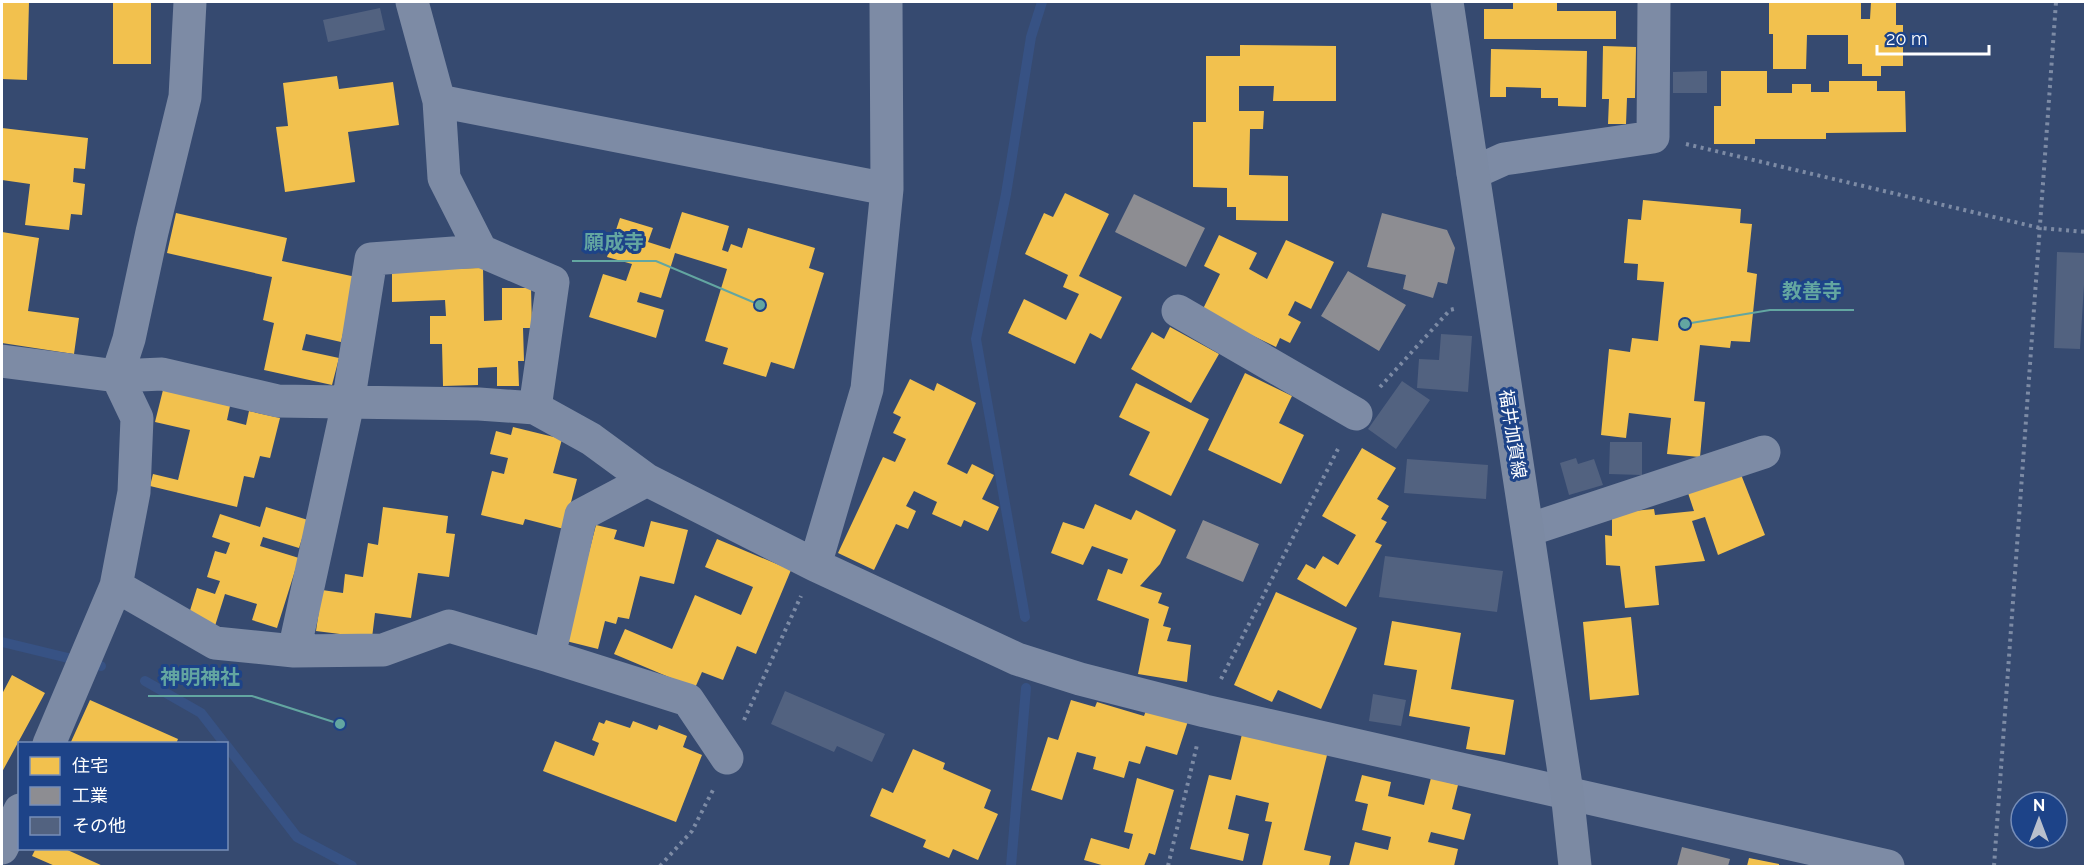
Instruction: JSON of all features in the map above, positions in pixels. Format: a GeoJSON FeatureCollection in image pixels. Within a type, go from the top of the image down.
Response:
{"type":"FeatureCollection","features":[{"type":"Feature","properties":{"kind":"main road","name":"福井加賀線"},"geometry":{"type":"LineString","coordinates":[[1447,2],[1567,792],[1575,867]]}},
{"type":"Feature","properties":{"kind":"street"},"geometry":{"type":"LineString","coordinates":[[50,742],[116,586],[134,492],[137,417],[117,376],[129,339],[185,97],[190,2]]}},
{"type":"Feature","properties":{"kind":"street"},"geometry":{"type":"LineString","coordinates":[[412,2],[439,101],[444,177],[481,251]]}},
{"type":"Feature","properties":{"kind":"street"},"geometry":{"type":"LineString","coordinates":[[815,565],[867,389],[887,189],[886,2]]}},
{"type":"Feature","properties":{"kind":"street"},"geometry":{"type":"LineString","coordinates":[[1473,173],[1504,159],[1653,136],[1654,2]]}},
{"type":"Feature","properties":{"kind":"street"},"geometry":{"type":"LineString","coordinates":[[439,101],[887,189]]}},
{"type":"Feature","properties":{"kind":"street"},"geometry":{"type":"LineString","coordinates":[[294,651],[348,403],[371,259],[481,251],[553,282],[535,408]]}},
{"type":"Feature","properties":{"kind":"street"},"geometry":{"type":"LineString","coordinates":[[1178,311],[1356,414]]}},
{"type":"Feature","properties":{"kind":"street"},"geometry":{"type":"LineString","coordinates":[[2,361],[117,376],[162,374],[278,401],[479,404],[535,408],[591,439],[647,480],[815,565],[1017,659],[1080,679],[1205,711],[1888,867]]}},
{"type":"Feature","properties":{"kind":"street"},"geometry":{"type":"LineString","coordinates":[[1528,530],[1764,452]]}},
{"type":"Feature","properties":{"kind":"street"},"geometry":{"type":"LineString","coordinates":[[549,656],[581,515],[647,480]]}},
{"type":"Feature","properties":{"kind":"street"},"geometry":{"type":"LineString","coordinates":[[116,586],[215,643],[294,651],[383,650],[449,626],[688,700],[727,758]]}},
{"type":"Feature","properties":{"kind":"street"},"geometry":{"type":"LineString","coordinates":[[2,848],[18,814]]}},
{"type":"Feature","properties":{"kind":"path"},"geometry":{"type":"LineString","coordinates":[[1994,867],[2056,2]]}},
{"type":"Feature","properties":{"kind":"path"},"geometry":{"type":"LineString","coordinates":[[1653,136],[2040,228],[2085,232]]}},
{"type":"Feature","properties":{"kind":"path"},"geometry":{"type":"LineString","coordinates":[[1168,867],[1205,711],[1356,414],[1450,310],[1492,297]]}},
{"type":"Feature","properties":{"kind":"building: 住宅"},"geometry":{"type":"Polygon","coordinates":[[[2,2],[29,2],[27,80],[2,79],[2,2]]]}},
{"type":"Feature","properties":{"kind":"building: 住宅"},"geometry":{"type":"Polygon","coordinates":[[[113,2],[151,2],[151,64],[113,64],[113,2]]]}},
{"type":"Feature","properties":{"kind":"building: 住宅"},"geometry":{"type":"Polygon","coordinates":[[[1513,2],[1557,2],[1557,11],[1616,11],[1616,39],[1484,39],[1484,9],[1513,9],[1513,2]]]}},
{"type":"Feature","properties":{"kind":"building: 住宅"},"geometry":{"type":"Polygon","coordinates":[[[1769,2],[1861,2],[1861,19],[1870,19],[1871,2],[1896,2],[1896,25],[1903,25],[1903,66],[1881,66],[1881,76],[1862,76],[1862,64],[1848,64],[1848,35],[1807,35],[1806,69],[1773,69],[1773,34],[1769,34],[1769,2]]]}},
{"type":"Feature","properties":{"kind":"building: 住宅"},"geometry":{"type":"Polygon","coordinates":[[[1240,45],[1336,46],[1336,101],[1273,101],[1274,86],[1239,86],[1239,111],[1264,111],[1263,129],[1250,129],[1249,175],[1288,176],[1288,221],[1236,220],[1236,207],[1227,207],[1227,188],[1193,187],[1193,122],[1206,122],[1206,56],[1240,56],[1240,45]]]}},
{"type":"Feature","properties":{"kind":"building: 住宅"},"geometry":{"type":"Polygon","coordinates":[[[1603,46],[1636,47],[1635,98],[1627,98],[1626,124],[1608,124],[1609,99],[1602,99],[1603,46]]]}},
{"type":"Feature","properties":{"kind":"building: 住宅"},"geometry":{"type":"Polygon","coordinates":[[[1491,49],[1587,51],[1586,107],[1558,106],[1558,98],[1541,98],[1541,88],[1506,87],[1506,97],[1490,97],[1491,49]]]}},
{"type":"Feature","properties":{"kind":"building: 住宅"},"geometry":{"type":"Polygon","coordinates":[[[1721,71],[1767,71],[1767,93],[1792,93],[1792,84],[1811,84],[1811,92],[1829,92],[1829,81],[1877,81],[1877,91],[1905,91],[1906,132],[1826,133],[1826,139],[1755,139],[1755,144],[1714,144],[1714,106],[1721,106],[1721,71]]]}},
{"type":"Feature","properties":{"kind":"building: 住宅"},"geometry":{"type":"Polygon","coordinates":[[[337,76],[339,89],[393,82],[399,125],[348,132],[355,182],[285,192],[276,127],[288,126],[283,83],[337,76]]]}},
{"type":"Feature","properties":{"kind":"building: 住宅"},"geometry":{"type":"Polygon","coordinates":[[[2,128],[88,138],[85,169],[74,168],[73,182],[85,184],[82,215],[71,214],[69,230],[25,225],[30,184],[2,180],[2,128]]]}},
{"type":"Feature","properties":{"kind":"building: 住宅"},"geometry":{"type":"Polygon","coordinates":[[[1065,193],[1109,214],[1079,276],[1122,297],[1101,339],[1090,333],[1075,364],[1008,333],[1024,299],[1066,320],[1079,294],[1063,287],[1068,275],[1025,254],[1044,213],[1053,217],[1065,193]]]}},
{"type":"Feature","properties":{"kind":"building: 住宅"},"geometry":{"type":"Polygon","coordinates":[[[1643,200],[1741,209],[1740,223],[1752,224],[1747,272],[1757,274],[1750,342],[1731,341],[1730,348],[1700,345],[1694,401],[1705,402],[1700,457],[1667,454],[1671,418],[1629,413],[1626,438],[1601,435],[1609,349],[1630,352],[1632,338],[1658,341],[1664,282],[1637,280],[1638,264],[1624,263],[1628,219],[1641,220],[1643,200]]]}},
{"type":"Feature","properties":{"kind":"building: 住宅"},"geometry":{"type":"Polygon","coordinates":[[[682,212],[729,226],[722,250],[728,252],[731,244],[742,248],[748,228],[815,248],[809,268],[824,273],[794,369],[771,362],[766,377],[723,364],[728,348],[705,341],[727,269],[675,253],[661,298],[640,292],[637,302],[664,310],[656,338],[589,317],[603,274],[626,281],[632,264],[607,257],[620,218],[653,228],[648,242],[670,249],[682,212]]]}},
{"type":"Feature","properties":{"kind":"building: 住宅"},"geometry":{"type":"Polygon","coordinates":[[[176,213],[287,238],[282,261],[356,277],[341,342],[306,334],[302,350],[339,358],[332,385],[264,370],[274,323],[263,320],[272,277],[167,253],[176,213]]]}},
{"type":"Feature","properties":{"kind":"building: 住宅"},"geometry":{"type":"Polygon","coordinates":[[[2,232],[39,238],[28,311],[79,318],[74,354],[2,343],[2,232]]]}},
{"type":"Feature","properties":{"kind":"building: 住宅"},"geometry":{"type":"Polygon","coordinates":[[[1219,235],[1257,253],[1249,269],[1267,279],[1286,240],[1334,262],[1311,309],[1295,301],[1288,315],[1301,322],[1290,343],[1280,338],[1276,347],[1202,311],[1220,274],[1204,266],[1219,235]]]}},
{"type":"Feature","properties":{"kind":"building: 住宅"},"geometry":{"type":"Polygon","coordinates":[[[483,268],[484,321],[502,320],[502,288],[531,288],[532,328],[523,328],[524,361],[518,361],[519,386],[497,386],[497,367],[478,368],[478,385],[443,386],[442,344],[430,344],[430,316],[446,316],[445,300],[392,302],[392,270],[483,268]]]}},
{"type":"Feature","properties":{"kind":"building: 住宅"},"geometry":{"type":"Polygon","coordinates":[[[1170,327],[1219,354],[1191,403],[1131,369],[1152,332],[1164,339],[1170,327]]]}},
{"type":"Feature","properties":{"kind":"building: 住宅"},"geometry":{"type":"Polygon","coordinates":[[[1245,373],[1292,396],[1279,423],[1304,435],[1281,484],[1208,450],[1245,373]]]}},
{"type":"Feature","properties":{"kind":"building: 住宅"},"geometry":{"type":"Polygon","coordinates":[[[910,379],[934,391],[937,383],[976,403],[947,464],[967,474],[972,464],[994,475],[982,499],[999,507],[988,531],[964,520],[961,527],[932,514],[937,502],[914,491],[906,506],[916,511],[908,529],[896,524],[874,570],[838,553],[883,457],[895,462],[906,439],[893,433],[901,417],[893,413],[910,379]]]}},
{"type":"Feature","properties":{"kind":"building: 住宅"},"geometry":{"type":"Polygon","coordinates":[[[1136,383],[1209,419],[1171,496],[1129,475],[1150,432],[1119,417],[1136,383]]]}},
{"type":"Feature","properties":{"kind":"building: 住宅"},"geometry":{"type":"Polygon","coordinates":[[[163,390],[230,406],[227,420],[246,425],[249,411],[280,418],[270,458],[260,456],[254,478],[244,476],[237,507],[150,486],[153,474],[178,480],[190,430],[155,422],[163,390]]]}},
{"type":"Feature","properties":{"kind":"building: 住宅"},"geometry":{"type":"Polygon","coordinates":[[[513,427],[562,439],[553,473],[577,479],[564,529],[525,519],[523,525],[481,515],[492,471],[504,474],[508,458],[490,454],[496,431],[511,435],[513,427]]]}},
{"type":"Feature","properties":{"kind":"building: 住宅"},"geometry":{"type":"Polygon","coordinates":[[[1362,448],[1396,468],[1377,499],[1389,506],[1381,519],[1387,522],[1375,542],[1382,545],[1346,607],[1297,579],[1306,564],[1315,569],[1323,556],[1338,565],[1356,535],[1322,516],[1362,448]]]}},
{"type":"Feature","properties":{"kind":"building: 住宅"},"geometry":{"type":"Polygon","coordinates":[[[1740,472],[1765,535],[1718,555],[1705,517],[1692,521],[1705,561],[1655,566],[1659,605],[1625,608],[1620,566],[1606,565],[1605,535],[1612,536],[1612,513],[1654,509],[1655,515],[1694,511],[1688,493],[1740,472]]]}},
{"type":"Feature","properties":{"kind":"building: 住宅"},"geometry":{"type":"Polygon","coordinates":[[[1095,504],[1131,520],[1136,510],[1176,530],[1160,564],[1140,586],[1162,593],[1158,603],[1169,607],[1163,626],[1171,628],[1167,641],[1191,645],[1187,682],[1138,674],[1149,619],[1097,600],[1108,569],[1122,574],[1128,559],[1092,546],[1083,565],[1051,553],[1063,522],[1084,529],[1095,504]]]}},
{"type":"Feature","properties":{"kind":"building: 住宅"},"geometry":{"type":"Polygon","coordinates":[[[266,507],[308,520],[299,548],[263,537],[260,546],[299,558],[277,628],[252,620],[257,604],[225,594],[215,626],[188,617],[197,588],[215,594],[220,581],[207,577],[215,551],[226,554],[230,543],[212,537],[220,514],[260,527],[266,507]]]}},
{"type":"Feature","properties":{"kind":"building: 住宅"},"geometry":{"type":"Polygon","coordinates":[[[383,507],[448,516],[446,533],[455,534],[449,577],[418,573],[411,618],[375,613],[372,638],[316,631],[322,590],[343,593],[345,574],[363,577],[368,543],[378,545],[383,507]]]}},
{"type":"Feature","properties":{"kind":"building: 住宅"},"geometry":{"type":"Polygon","coordinates":[[[651,521],[688,530],[674,584],[640,576],[629,619],[618,617],[616,624],[605,621],[598,649],[566,641],[596,525],[617,530],[614,539],[644,547],[651,521]]]}},
{"type":"Feature","properties":{"kind":"building: 住宅"},"geometry":{"type":"Polygon","coordinates":[[[717,539],[791,570],[756,654],[737,646],[723,680],[702,672],[695,688],[614,654],[625,629],[672,649],[695,595],[741,615],[753,587],[705,567],[717,539]]]}},
{"type":"Feature","properties":{"kind":"building: 住宅"},"geometry":{"type":"Polygon","coordinates":[[[1276,592],[1357,628],[1321,709],[1278,690],[1272,702],[1234,685],[1276,592]]]}},
{"type":"Feature","properties":{"kind":"building: 住宅"},"geometry":{"type":"Polygon","coordinates":[[[1631,617],[1639,695],[1590,700],[1583,622],[1631,617]]]}},
{"type":"Feature","properties":{"kind":"building: 住宅"},"geometry":{"type":"Polygon","coordinates":[[[1392,621],[1461,633],[1451,689],[1514,700],[1505,755],[1466,749],[1470,727],[1409,716],[1417,670],[1384,665],[1392,621]]]}},
{"type":"Feature","properties":{"kind":"building: 住宅"},"geometry":{"type":"Polygon","coordinates":[[[12,675],[45,693],[2,772],[2,694],[12,675]]]}},
{"type":"Feature","properties":{"kind":"building: 住宅"},"geometry":{"type":"Polygon","coordinates":[[[90,700],[178,739],[177,742],[71,742],[90,700]]]}},
{"type":"Feature","properties":{"kind":"building: 住宅"},"geometry":{"type":"Polygon","coordinates":[[[1071,700],[1095,707],[1097,702],[1144,716],[1147,708],[1188,721],[1177,755],[1146,746],[1140,764],[1129,761],[1124,778],[1093,769],[1096,757],[1077,752],[1062,800],[1031,790],[1048,737],[1058,740],[1071,700]]]}},
{"type":"Feature","properties":{"kind":"building: 住宅"},"geometry":{"type":"Polygon","coordinates":[[[606,720],[630,728],[633,721],[657,730],[659,725],[687,736],[683,747],[702,755],[676,822],[543,771],[555,741],[594,756],[599,743],[592,740],[599,722],[604,724],[606,720]]]}},
{"type":"Feature","properties":{"kind":"building: 住宅"},"geometry":{"type":"Polygon","coordinates":[[[1243,730],[1328,751],[1304,850],[1331,856],[1329,866],[1262,866],[1272,822],[1265,821],[1269,803],[1236,795],[1228,829],[1249,834],[1243,861],[1190,849],[1209,775],[1231,780],[1243,730]]]}},
{"type":"Feature","properties":{"kind":"building: 住宅"},"geometry":{"type":"Polygon","coordinates":[[[913,749],[945,763],[943,769],[991,790],[984,808],[998,814],[978,860],[953,849],[949,858],[923,847],[926,840],[870,816],[882,788],[893,793],[913,749]]]}},
{"type":"Feature","properties":{"kind":"building: 住宅"},"geometry":{"type":"Polygon","coordinates":[[[1362,775],[1391,782],[1388,796],[1424,805],[1431,778],[1458,785],[1452,809],[1471,814],[1464,840],[1431,832],[1428,842],[1458,849],[1454,866],[1349,866],[1355,842],[1388,850],[1391,837],[1362,830],[1368,804],[1355,801],[1362,775]]]}},
{"type":"Feature","properties":{"kind":"building: 住宅"},"geometry":{"type":"Polygon","coordinates":[[[1137,778],[1174,790],[1155,855],[1149,853],[1144,866],[1105,866],[1084,860],[1091,838],[1129,849],[1133,834],[1124,832],[1137,778]]]}},
{"type":"Feature","properties":{"kind":"building: 住宅"},"geometry":{"type":"Polygon","coordinates":[[[35,850],[67,850],[103,866],[55,866],[32,856],[35,850]]]}},
{"type":"Feature","properties":{"kind":"building: 住宅"},"geometry":{"type":"Polygon","coordinates":[[[1749,858],[1779,864],[1779,866],[1747,866],[1749,858]]]}},
{"type":"Feature","properties":{"kind":"building: 工業"},"geometry":{"type":"Polygon","coordinates":[[[1134,194],[1205,228],[1186,267],[1115,232],[1134,194]]]}},
{"type":"Feature","properties":{"kind":"building: 工業"},"geometry":{"type":"Polygon","coordinates":[[[1382,213],[1447,230],[1455,248],[1447,284],[1438,282],[1433,298],[1403,289],[1406,275],[1367,267],[1382,213]]]}},
{"type":"Feature","properties":{"kind":"building: 工業"},"geometry":{"type":"Polygon","coordinates":[[[1348,271],[1406,305],[1379,351],[1321,316],[1348,271]]]}},
{"type":"Feature","properties":{"kind":"building: 工業"},"geometry":{"type":"Polygon","coordinates":[[[1203,520],[1259,544],[1243,582],[1186,558],[1203,520]]]}},
{"type":"Feature","properties":{"kind":"building: 工業"},"geometry":{"type":"Polygon","coordinates":[[[1682,847],[1730,859],[1728,866],[1677,866],[1682,847]]]}},
{"type":"Feature","properties":{"kind":"building: その他"},"geometry":{"type":"Polygon","coordinates":[[[380,8],[385,30],[328,42],[323,20],[380,8]]]}},
{"type":"Feature","properties":{"kind":"building: その他"},"geometry":{"type":"Polygon","coordinates":[[[1707,71],[1707,93],[1673,93],[1673,72],[1707,71]]]}},
{"type":"Feature","properties":{"kind":"building: その他"},"geometry":{"type":"Polygon","coordinates":[[[2057,252],[2086,253],[2080,349],[2054,348],[2057,252]]]}},
{"type":"Feature","properties":{"kind":"building: その他"},"geometry":{"type":"Polygon","coordinates":[[[1441,334],[1472,336],[1468,392],[1417,388],[1419,359],[1439,360],[1441,334]]]}},
{"type":"Feature","properties":{"kind":"building: その他"},"geometry":{"type":"Polygon","coordinates":[[[1402,381],[1430,400],[1396,449],[1368,429],[1402,381]]]}},
{"type":"Feature","properties":{"kind":"building: その他"},"geometry":{"type":"Polygon","coordinates":[[[1610,442],[1642,442],[1642,475],[1609,474],[1610,442]]]}},
{"type":"Feature","properties":{"kind":"building: その他"},"geometry":{"type":"Polygon","coordinates":[[[1576,458],[1578,464],[1594,459],[1603,485],[1569,495],[1560,463],[1576,458]]]}},
{"type":"Feature","properties":{"kind":"building: その他"},"geometry":{"type":"Polygon","coordinates":[[[1407,459],[1488,465],[1486,499],[1404,493],[1407,459]]]}},
{"type":"Feature","properties":{"kind":"building: その他"},"geometry":{"type":"Polygon","coordinates":[[[1385,556],[1503,571],[1497,612],[1379,597],[1385,556]]]}},
{"type":"Feature","properties":{"kind":"building: その他"},"geometry":{"type":"Polygon","coordinates":[[[785,691],[885,734],[872,762],[837,746],[834,752],[771,724],[785,691]]]}},
{"type":"Feature","properties":{"kind":"building: その他"},"geometry":{"type":"Polygon","coordinates":[[[1373,694],[1406,700],[1401,726],[1369,721],[1373,694]]]}},
{"type":"Feature","properties":{"kind":"waterway"},"geometry":{"type":"LineString","coordinates":[[1025,617],[976,339],[1006,194],[1031,37],[1042,2]]}},
{"type":"Feature","properties":{"kind":"waterway"},"geometry":{"type":"LineString","coordinates":[[2,642],[101,666]]}},
{"type":"Feature","properties":{"kind":"waterway"},"geometry":{"type":"LineString","coordinates":[[145,681],[201,713],[223,742]]}},
{"type":"Feature","properties":{"kind":"waterway"},"geometry":{"type":"LineString","coordinates":[[1011,866],[1026,688]]}},
{"type":"Feature","properties":{"kind":"waterway"},"geometry":{"type":"LineString","coordinates":[[228,748],[297,837],[352,866]]}},
{"type":"Feature","properties":{"kind":"place","name":"願成寺"},"geometry":{"type":"Point","coordinates":[760,305]}},
{"type":"Feature","properties":{"kind":"place","name":"教善寺"},"geometry":{"type":"Point","coordinates":[1685,324]}},
{"type":"Feature","properties":{"kind":"place","name":"神明神社"},"geometry":{"type":"Point","coordinates":[340,724]}}]}
